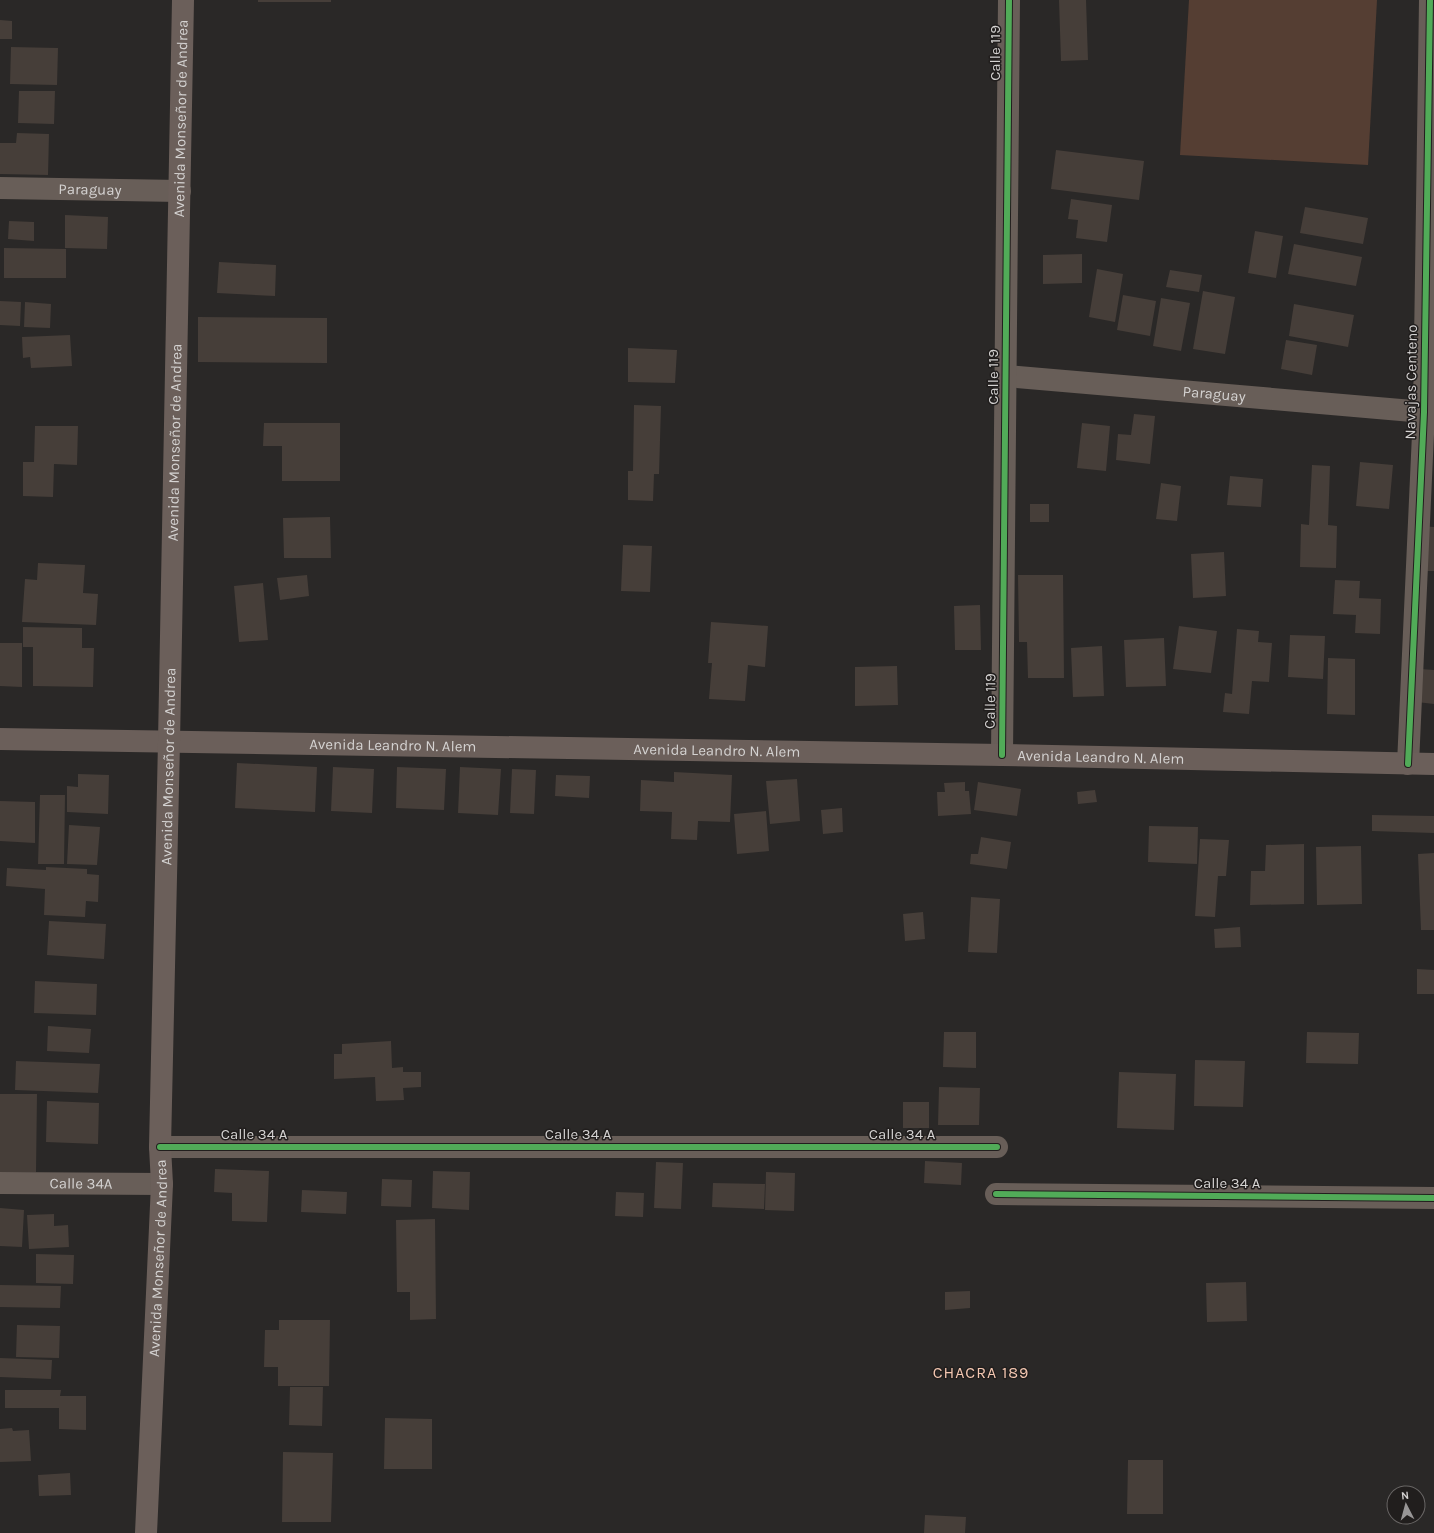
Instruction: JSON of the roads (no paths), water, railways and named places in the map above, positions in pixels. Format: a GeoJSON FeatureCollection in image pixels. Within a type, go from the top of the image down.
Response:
{"type":"FeatureCollection","features":[{"type":"Feature","properties":{"kind":"main road","name":"Avenida Monseñor de Andrea"},"geometry":{"type":"LineString","coordinates":[[146,1533],[162,1184],[160,1147],[183,0]]}},
{"type":"Feature","properties":{"kind":"main road","name":"Avenida Leandro N. Alem"},"geometry":{"type":"LineString","coordinates":[[0,739],[1002,755],[1434,764]]}},
{"type":"Feature","properties":{"kind":"street","name":"Calle 119"},"geometry":{"type":"LineString","coordinates":[[1002,755],[1009,0]]}},
{"type":"Feature","properties":{"kind":"street","name":"Navajas Centeno"},"geometry":{"type":"LineString","coordinates":[[1408,764],[1424,412],[1430,0]]}},
{"type":"Feature","properties":{"kind":"street","name":"Paraguay"},"geometry":{"type":"LineString","coordinates":[[0,188],[180,191]]}},
{"type":"Feature","properties":{"kind":"street","name":"Paraguay"},"geometry":{"type":"LineString","coordinates":[[1006,376],[1424,412]]}},
{"type":"Feature","properties":{"kind":"street","name":"Calle 34 A"},"geometry":{"type":"LineString","coordinates":[[160,1147],[997,1147]]}},
{"type":"Feature","properties":{"kind":"street","name":"Calle 34A"},"geometry":{"type":"LineString","coordinates":[[0,1183],[162,1184]]}},
{"type":"Feature","properties":{"kind":"street","name":"Calle 34 A"},"geometry":{"type":"LineString","coordinates":[[996,1194],[1434,1198]]}},
{"type":"Feature","properties":{"kind":"district","name":"CHACRA 189"},"geometry":{"type":"Point","coordinates":[981,1372]}}]}
